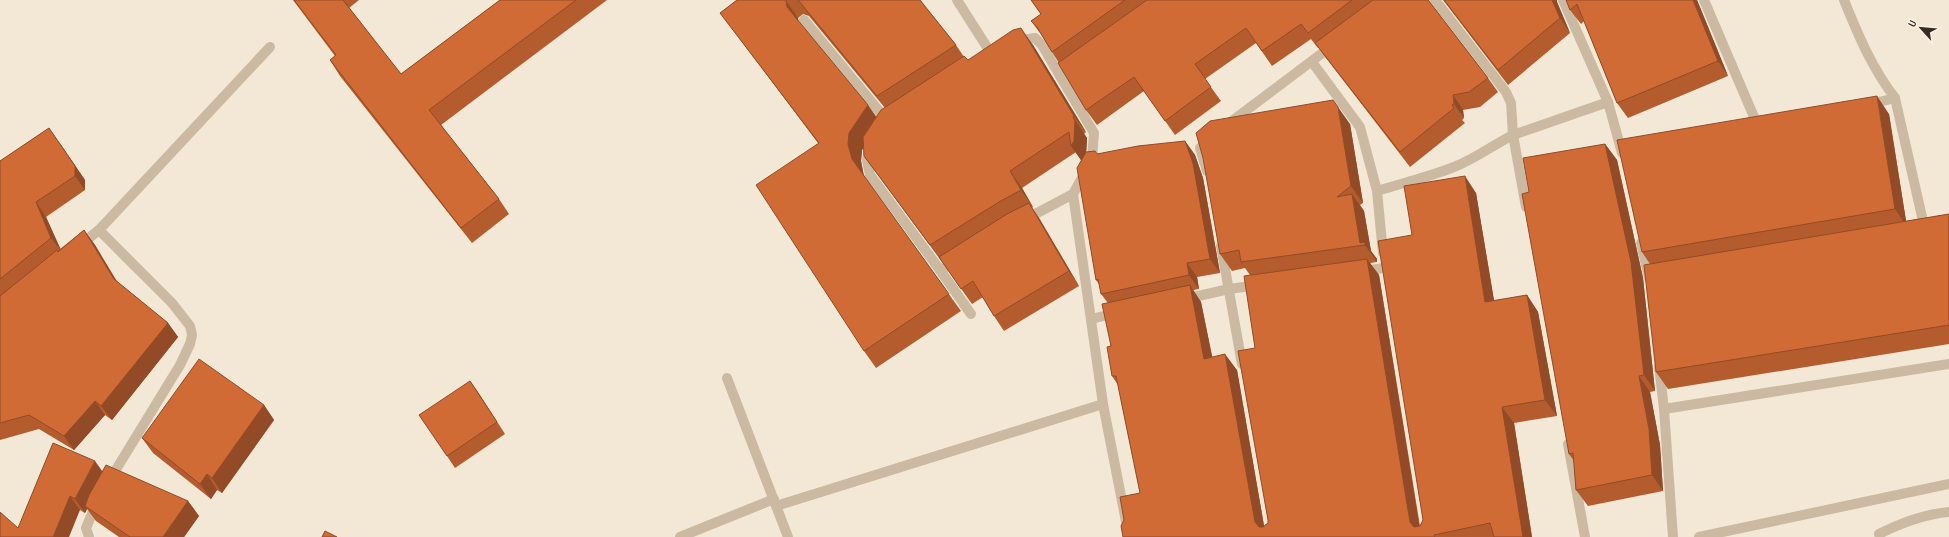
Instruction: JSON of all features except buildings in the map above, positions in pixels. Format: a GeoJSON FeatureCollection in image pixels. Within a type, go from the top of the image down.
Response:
{"type":"FeatureCollection","features":[{"type":"Feature","properties":{"kind":"street"},"geometry":{"type":"LineString","coordinates":[[956,0],[989,57],[1013,42],[1035,38],[1042,45],[1094,133],[1096,159],[1073,194],[1014,224]]}},
{"type":"Feature","properties":{"kind":"street"},"geometry":{"type":"LineString","coordinates":[[1436,0],[1506,92],[1511,103],[1513,135],[1528,220]]}},
{"type":"Feature","properties":{"kind":"street"},"geometry":{"type":"LineString","coordinates":[[1563,0],[1608,102],[1625,149],[1625,164]]}},
{"type":"Feature","properties":{"kind":"street"},"geometry":{"type":"LineString","coordinates":[[1704,0],[1757,124]]}},
{"type":"Feature","properties":{"kind":"street"},"geometry":{"type":"LineString","coordinates":[[1844,0],[1863,46],[1878,73],[1895,98],[1925,230]]}},
{"type":"Feature","properties":{"kind":"street"},"geometry":{"type":"LineString","coordinates":[[804,20],[889,122]]}},
{"type":"Feature","properties":{"kind":"street"},"geometry":{"type":"LineString","coordinates":[[1187,150],[1200,148],[1249,107],[1343,38]]}},
{"type":"Feature","properties":{"kind":"street"},"geometry":{"type":"LineString","coordinates":[[68,255],[99,230],[270,47]]}},
{"type":"Feature","properties":{"kind":"street"},"geometry":{"type":"LineString","coordinates":[[1312,62],[1360,127],[1377,191],[1385,272],[1353,273]]}},
{"type":"Feature","properties":{"kind":"street"},"geometry":{"type":"LineString","coordinates":[[1060,76],[1072,67]]}},
{"type":"Feature","properties":{"kind":"street"},"geometry":{"type":"LineString","coordinates":[[1859,107],[1895,98]]}},
{"type":"Feature","properties":{"kind":"street"},"geometry":{"type":"LineString","coordinates":[[1377,191],[1454,168],[1479,156],[1513,135],[1608,102]]}},
{"type":"Feature","properties":{"kind":"street"},"geometry":{"type":"LineString","coordinates":[[874,140],[870,146],[867,160],[870,175],[971,314]]}},
{"type":"Feature","properties":{"kind":"street"},"geometry":{"type":"LineString","coordinates":[[1200,148],[1210,184]]}},
{"type":"Feature","properties":{"kind":"street"},"geometry":{"type":"LineString","coordinates":[[1073,194],[1103,404],[1129,537]]}},
{"type":"Feature","properties":{"kind":"street"},"geometry":{"type":"LineString","coordinates":[[89,537],[86,528],[104,490],[180,365],[190,344],[192,335],[190,326],[172,303],[99,230]]}},
{"type":"Feature","properties":{"kind":"street"},"geometry":{"type":"LineString","coordinates":[[1639,232],[1651,279]]}},
{"type":"Feature","properties":{"kind":"street"},"geometry":{"type":"LineString","coordinates":[[1220,236],[1244,374]]}},
{"type":"Feature","properties":{"kind":"street"},"geometry":{"type":"LineString","coordinates":[[940,270],[966,256]]}},
{"type":"Feature","properties":{"kind":"street"},"geometry":{"type":"LineString","coordinates":[[1175,301],[1229,289],[1268,284]]}},
{"type":"Feature","properties":{"kind":"street"},"geometry":{"type":"LineString","coordinates":[[1091,319],[1129,311]]}},
{"type":"Feature","properties":{"kind":"street"},"geometry":{"type":"LineString","coordinates":[[1658,355],[1664,409],[1674,537]]}},
{"type":"Feature","properties":{"kind":"street"},"geometry":{"type":"LineString","coordinates":[[1664,409],[1949,364]]}},
{"type":"Feature","properties":{"kind":"street"},"geometry":{"type":"LineString","coordinates":[[727,378],[788,537]]}},
{"type":"Feature","properties":{"kind":"street"},"geometry":{"type":"LineString","coordinates":[[680,537],[775,503],[1103,404]]}},
{"type":"Feature","properties":{"kind":"street"},"geometry":{"type":"LineString","coordinates":[[1567,436],[1585,537]]}},
{"type":"Feature","properties":{"kind":"street"},"geometry":{"type":"LineString","coordinates":[[1699,537],[1949,484]]}},
{"type":"Feature","properties":{"kind":"street"},"geometry":{"type":"LineString","coordinates":[[1880,537],[1879,534],[1890,528],[1932,513],[1949,512]]}}]}
